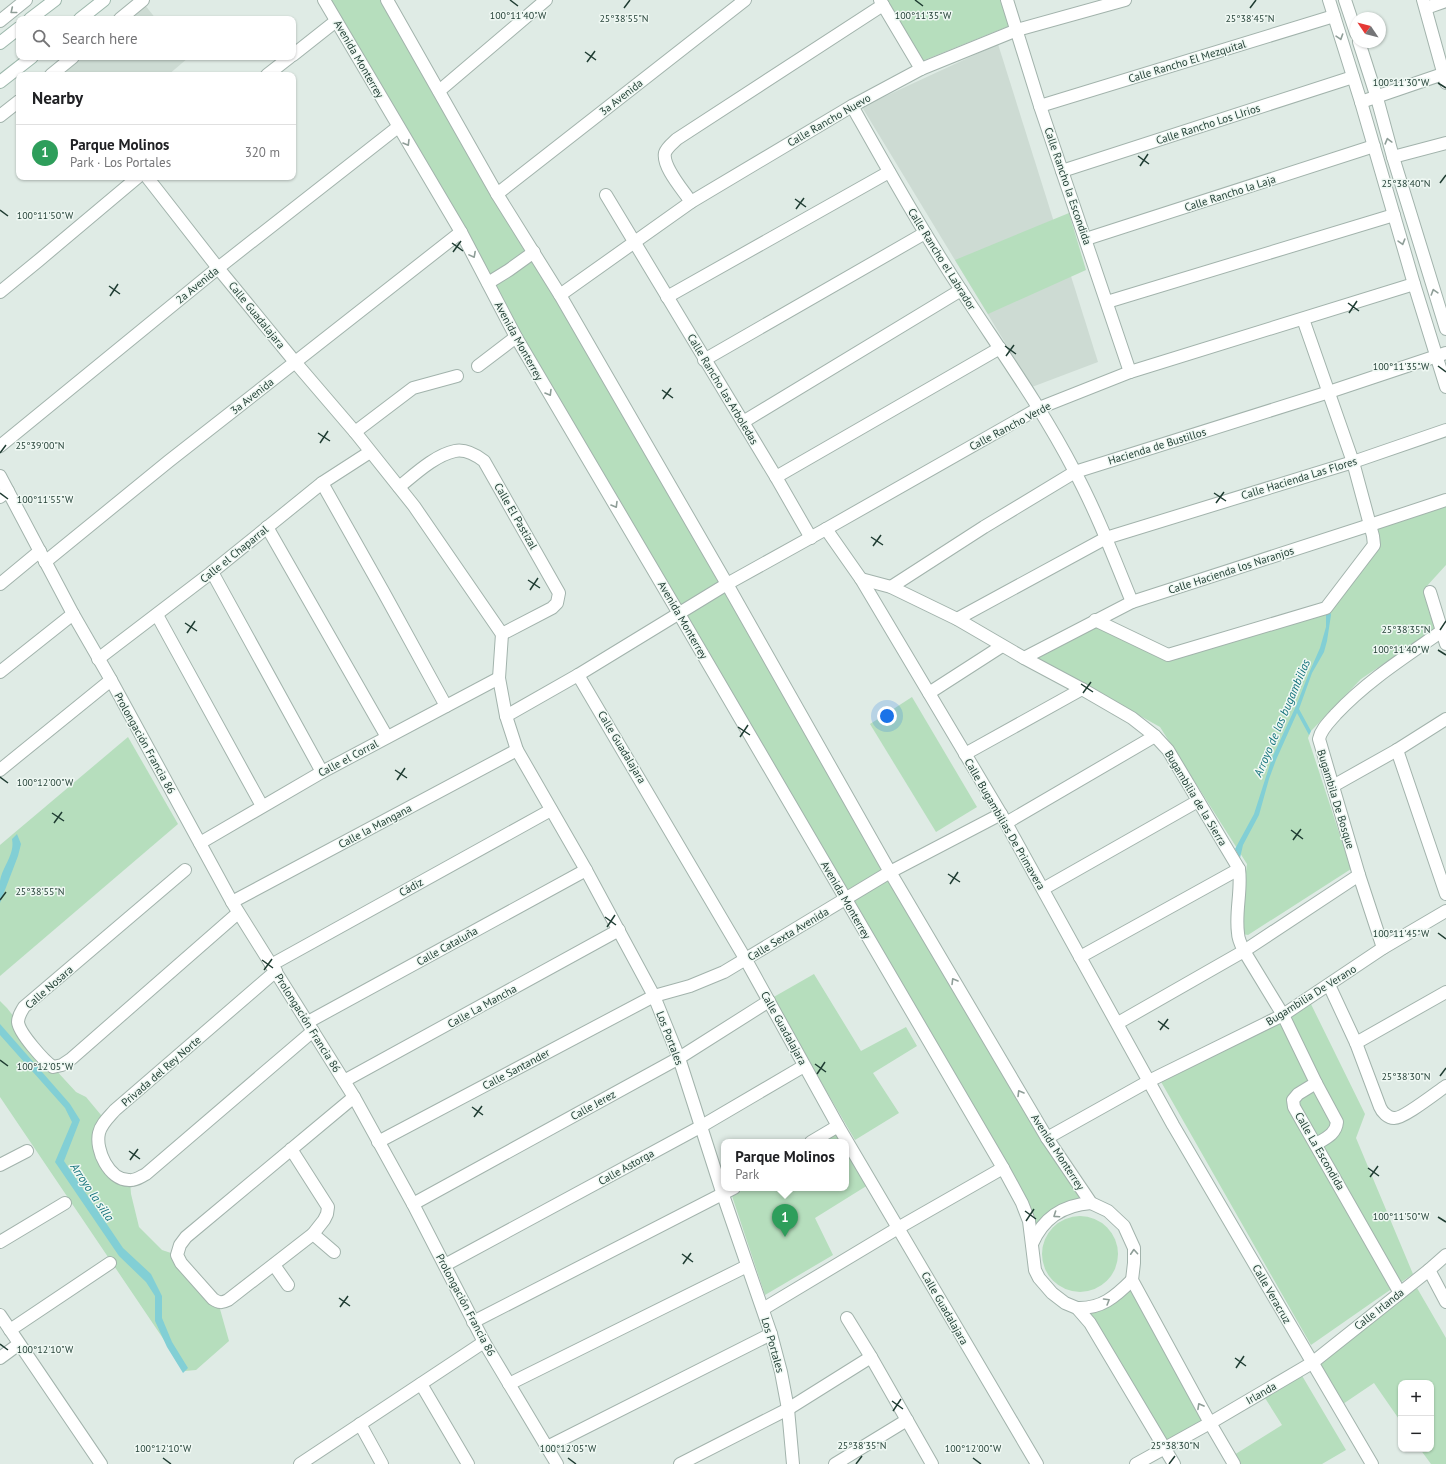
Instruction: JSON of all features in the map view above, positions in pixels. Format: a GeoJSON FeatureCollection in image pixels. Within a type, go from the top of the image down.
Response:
{"type":"FeatureCollection","features":[{"type":"Feature","properties":{"kind":"street"},"geometry":{"type":"LineString","coordinates":[[0,21],[26,0]]}},
{"type":"Feature","properties":{"kind":"street"},"geometry":{"type":"LineString","coordinates":[[34,16],[55,0]]}},
{"type":"Feature","properties":{"kind":"street"},"geometry":{"type":"LineString","coordinates":[[84,16],[104,0]]}},
{"type":"Feature","properties":{"kind":"street"},"geometry":{"type":"LineString","coordinates":[[124,16],[144,0]]}},
{"type":"Feature","properties":{"kind":"street","name":"Avenida Monterrey"},"geometry":{"type":"LineString","coordinates":[[324,0],[461,232],[516,337],[1003,1168],[1022,1203],[1029,1221],[1035,1270],[1039,1278],[1052,1293],[1065,1303],[1077,1308],[1099,1338],[1174,1464]]}},
{"type":"Feature","properties":{"kind":"street","name":"Avenida Monterrey"},"geometry":{"type":"LineString","coordinates":[[387,0],[497,194],[560,295],[727,584],[890,872],[1047,1138],[1091,1203],[1117,1218],[1130,1236],[1134,1248],[1132,1280]]}},
{"type":"Feature","properties":{"kind":"street"},"geometry":{"type":"LineString","coordinates":[[439,91],[546,0]]}},
{"type":"Feature","properties":{"kind":"street","name":"3a Avenida"},"geometry":{"type":"LineString","coordinates":[[497,194],[745,0]]}},
{"type":"Feature","properties":{"kind":"street","name":"Calle Rancho la Escondida"},"geometry":{"type":"LineString","coordinates":[[1007,0],[1040,106],[1130,372]]}},
{"type":"Feature","properties":{"kind":"street","name":"Calle Rancho Nuevo"},"geometry":{"type":"LineString","coordinates":[[560,295],[691,202],[852,106],[921,69],[1017,30],[1124,0]]}},
{"type":"Feature","properties":{"kind":"street"},"geometry":{"type":"LineString","coordinates":[[1329,0],[1361,102],[1414,284],[1441,354],[1446,388]]}},
{"type":"Feature","properties":{"kind":"street"},"geometry":{"type":"LineString","coordinates":[[1345,0],[1350,15]]}},
{"type":"Feature","properties":{"kind":"street"},"geometry":{"type":"LineString","coordinates":[[1361,102],[1445,76],[1424,4],[1446,1]]}},
{"type":"Feature","properties":{"kind":"street"},"geometry":{"type":"LineString","coordinates":[[691,202],[667,167],[665,159],[666,151],[677,139],[882,3],[921,69]]}},
{"type":"Feature","properties":{"kind":"street","name":"Calle Rancho El Mezquital"},"geometry":{"type":"LineString","coordinates":[[1040,106],[1334,16]]}},
{"type":"Feature","properties":{"kind":"street"},"geometry":{"type":"LineString","coordinates":[[296,53],[336,21]]}},
{"type":"Feature","properties":{"kind":"street"},"geometry":{"type":"LineString","coordinates":[[0,43],[16,30]]}},
{"type":"Feature","properties":{"kind":"street"},"geometry":{"type":"LineString","coordinates":[[1361,48],[1446,329]]}},
{"type":"Feature","properties":{"kind":"street"},"geometry":{"type":"LineString","coordinates":[[0,82],[28,60]]}},
{"type":"Feature","properties":{"kind":"street"},"geometry":{"type":"LineString","coordinates":[[57,72],[70,60]]}},
{"type":"Feature","properties":{"kind":"street"},"geometry":{"type":"LineString","coordinates":[[272,72],[286,60]]}},
{"type":"Feature","properties":{"kind":"street","name":"Calle Rancho Los LIrios"},"geometry":{"type":"LineString","coordinates":[[1062,172],[1353,77]]}},
{"type":"Feature","properties":{"kind":"street"},"geometry":{"type":"LineString","coordinates":[[0,116],[16,103]]}},
{"type":"Feature","properties":{"kind":"street","name":"Calle Rancho el Labrador"},"geometry":{"type":"LineString","coordinates":[[852,106],[925,233],[1039,408],[1075,472],[1106,538],[1132,602]]}},
{"type":"Feature","properties":{"kind":"street","name":"2a Avenida"},"geometry":{"type":"LineString","coordinates":[[0,446],[218,268],[398,127]]}},
{"type":"Feature","properties":{"kind":"street"},"geometry":{"type":"LineString","coordinates":[[1393,157],[1446,143]]}},
{"type":"Feature","properties":{"kind":"street","name":"Calle Rancho la Laja"},"geometry":{"type":"LineString","coordinates":[[1086,239],[1374,146]]}},
{"type":"Feature","properties":{"kind":"street"},"geometry":{"type":"LineString","coordinates":[[667,297],[889,172]]}},
{"type":"Feature","properties":{"kind":"street"},"geometry":{"type":"LineString","coordinates":[[0,292],[134,180]]}},
{"type":"Feature","properties":{"kind":"street","name":"Calle Guadalajara"},"geometry":{"type":"LineString","coordinates":[[149,180],[218,268],[355,432],[414,506],[502,634]]}},
{"type":"Feature","properties":{"kind":"street","name":"Calle Rancho las Arboledas"},"geometry":{"type":"LineString","coordinates":[[606,195],[704,360],[776,477],[811,538]]}},
{"type":"Feature","properties":{"kind":"street"},"geometry":{"type":"LineString","coordinates":[[1107,302],[1394,215]]}},
{"type":"Feature","properties":{"kind":"street","name":"3a Avenida"},"geometry":{"type":"LineString","coordinates":[[0,584],[43,556],[169,461],[461,232]]}},
{"type":"Feature","properties":{"kind":"street"},"geometry":{"type":"LineString","coordinates":[[704,360],[925,233]]}},
{"type":"Feature","properties":{"kind":"street"},"geometry":{"type":"LineString","coordinates":[[488,283],[534,252]]}},
{"type":"Feature","properties":{"kind":"street","name":"Calle Rancho Verde"},"geometry":{"type":"LineString","coordinates":[[506,716],[578,675],[678,612],[1039,408],[1130,372],[1414,284]]}},
{"type":"Feature","properties":{"kind":"street"},"geometry":{"type":"LineString","coordinates":[[743,422],[961,290]]}},
{"type":"Feature","properties":{"kind":"street"},"geometry":{"type":"LineString","coordinates":[[1095,620],[1168,655],[1326,608],[1374,545],[1373,536],[1353,462],[1303,319]]}},
{"type":"Feature","properties":{"kind":"street"},"geometry":{"type":"LineString","coordinates":[[478,366],[516,337]]}},
{"type":"Feature","properties":{"kind":"street"},"geometry":{"type":"LineString","coordinates":[[776,477],[1000,348]]}},
{"type":"Feature","properties":{"kind":"street","name":"Hacienda de Bustillos"},"geometry":{"type":"LineString","coordinates":[[891,587],[984,527],[1075,472],[1329,392],[1441,354]]}},
{"type":"Feature","properties":{"kind":"street"},"geometry":{"type":"LineString","coordinates":[[355,432],[413,388],[456,376]]}},
{"type":"Feature","properties":{"kind":"street","name":"Calle Hacienda Las Flores"},"geometry":{"type":"LineString","coordinates":[[957,619],[1106,538],[1353,462],[1446,430]]}},
{"type":"Feature","properties":{"kind":"street","name":"Calle El Pastizal"},"geometry":{"type":"LineString","coordinates":[[399,487],[426,466],[456,451],[474,454],[484,461],[559,593],[557,603],[552,608],[502,634]]}},
{"type":"Feature","properties":{"kind":"street","name":"Calle el Chaparral"},"geometry":{"type":"LineString","coordinates":[[98,659],[212,572],[322,483],[370,452]]}},
{"type":"Feature","properties":{"kind":"street","name":"Prolongación Francia 86"},"geometry":{"type":"LineString","coordinates":[[0,476],[4,494],[43,556],[72,614],[200,842],[238,913],[354,1097],[413,1204],[484,1342],[557,1464]]}},
{"type":"Feature","properties":{"kind":"street"},"geometry":{"type":"LineString","coordinates":[[322,483],[446,706]]}},
{"type":"Feature","properties":{"kind":"street","name":"Calle Hacienda los Naranjos"},"geometry":{"type":"LineString","coordinates":[[1024,658],[1132,602],[1370,526],[1446,500]]}},
{"type":"Feature","properties":{"kind":"street"},"geometry":{"type":"LineString","coordinates":[[266,527],[387,737]]}},
{"type":"Feature","properties":{"kind":"street","name":"Calle Bugambilias De Primavera"},"geometry":{"type":"LineString","coordinates":[[826,529],[860,579],[1004,818],[1173,1125]]}},
{"type":"Feature","properties":{"kind":"street"},"geometry":{"type":"LineString","coordinates":[[212,572],[322,772]]}},
{"type":"Feature","properties":{"kind":"street","name":"Bugambilia de la Sierra"},"geometry":{"type":"LineString","coordinates":[[860,579],[891,587],[957,619],[1002,646],[1082,688],[1126,714],[1155,736],[1168,750],[1238,869],[1240,879],[1239,940],[1244,951],[1283,1015]]}},
{"type":"Feature","properties":{"kind":"street"},"geometry":{"type":"LineString","coordinates":[[1430,592],[1446,644]]}},
{"type":"Feature","properties":{"kind":"street"},"geometry":{"type":"LineString","coordinates":[[0,672],[72,614]]}},
{"type":"Feature","properties":{"kind":"street"},"geometry":{"type":"LineString","coordinates":[[157,615],[262,806]]}},
{"type":"Feature","properties":{"kind":"street","name":"Bugambila De Bosque"},"geometry":{"type":"LineString","coordinates":[[1383,948],[1359,875],[1319,742],[1322,731],[1353,697],[1374,679],[1442,631]]}},
{"type":"Feature","properties":{"kind":"street","name":"Los Portales"},"geometry":{"type":"LineString","coordinates":[[502,634],[499,678],[506,716],[517,750],[586,870],[654,996],[678,1058],[722,1195],[771,1334],[781,1372],[788,1409],[793,1464]]}},
{"type":"Feature","properties":{"kind":"street"},"geometry":{"type":"LineString","coordinates":[[929,693],[1002,646]]}},
{"type":"Feature","properties":{"kind":"street","name":"Calle Guadalajara"},"geometry":{"type":"LineString","coordinates":[[578,675],[746,960],[846,1139]]}},
{"type":"Feature","properties":{"kind":"street","name":"Calle el Corral"},"geometry":{"type":"LineString","coordinates":[[200,842],[322,772],[499,678]]}},
{"type":"Feature","properties":{"kind":"street"},"geometry":{"type":"LineString","coordinates":[[0,770],[110,680]]}},
{"type":"Feature","properties":{"kind":"street"},"geometry":{"type":"LineString","coordinates":[[965,754],[1082,688]]}},
{"type":"Feature","properties":{"kind":"street"},"geometry":{"type":"LineString","coordinates":[[1333,786],[1397,750],[1446,719]]}},
{"type":"Feature","properties":{"kind":"street","name":"Calle Sexta Avenida"},"geometry":{"type":"LineString","coordinates":[[654,996],[711,979],[746,960],[890,872],[1004,818],[1155,736]]}},
{"type":"Feature","properties":{"kind":"street","name":"Calle la Mangana"},"geometry":{"type":"LineString","coordinates":[[232,902],[517,750]]}},
{"type":"Feature","properties":{"kind":"street"},"geometry":{"type":"LineString","coordinates":[[1397,750],[1446,894]]}},
{"type":"Feature","properties":{"kind":"street"},"geometry":{"type":"LineString","coordinates":[[1043,889],[1198,801]]}},
{"type":"Feature","properties":{"kind":"street","name":"Cádiz"},"geometry":{"type":"LineString","coordinates":[[273,968],[551,810]]}},
{"type":"Feature","properties":{"kind":"street"},"geometry":{"type":"LineString","coordinates":[[1080,957],[1238,869]]}},
{"type":"Feature","properties":{"kind":"street","name":"Calle Nosara"},"geometry":{"type":"LineString","coordinates":[[185,870],[24,1007],[19,1016],[18,1023],[21,1030],[46,1063],[53,1067],[62,1065],[71,1059],[238,913]]}},
{"type":"Feature","properties":{"kind":"street","name":"Calle Cataluña"},"geometry":{"type":"LineString","coordinates":[[130,1180],[137,1179],[146,1174],[310,1026],[586,870]]}},
{"type":"Feature","properties":{"kind":"street"},"geometry":{"type":"LineString","coordinates":[[1118,1023],[1244,951],[1359,875]]}},
{"type":"Feature","properties":{"kind":"street","name":"Bugambilia De Verano"},"geometry":{"type":"LineString","coordinates":[[1047,1138],[1149,1081],[1283,1015],[1383,948],[1446,910]]}},
{"type":"Feature","properties":{"kind":"street","name":"Calle La Mancha"},"geometry":{"type":"LineString","coordinates":[[344,1081],[619,930]]}},
{"type":"Feature","properties":{"kind":"street","name":"Privada del Rey Norte"},"geometry":{"type":"LineString","coordinates":[[130,1180],[124,1180],[116,1176],[101,1156],[98,1143],[99,1131],[106,1120],[115,1110],[273,968]]}},
{"type":"Feature","properties":{"kind":"street"},"geometry":{"type":"LineString","coordinates":[[1329,985],[1356,1043],[1380,1106],[1385,1113],[1392,1118],[1402,1117],[1446,1086]]}},
{"type":"Feature","properties":{"kind":"street"},"geometry":{"type":"LineString","coordinates":[[1356,1043],[1446,992]]}},
{"type":"Feature","properties":{"kind":"street","name":"Calle Santander"},"geometry":{"type":"LineString","coordinates":[[378,1142],[654,996]]}},
{"type":"Feature","properties":{"kind":"street","name":"Calle Jerez"},"geometry":{"type":"LineString","coordinates":[[413,1204],[678,1058],[769,1001]]}},
{"type":"Feature","properties":{"kind":"street"},"geometry":{"type":"LineString","coordinates":[[1283,1015],[1316,1084],[1337,1122],[1337,1128],[1333,1134],[1316,1144]]}},
{"type":"Feature","properties":{"kind":"street","name":"Calle Astorga"},"geometry":{"type":"LineString","coordinates":[[445,1265],[700,1126],[804,1066]]}},
{"type":"Feature","properties":{"kind":"street","name":"Calle La Escondida"},"geometry":{"type":"LineString","coordinates":[[1316,1084],[1298,1094],[1293,1100],[1294,1107],[1400,1293]]}},
{"type":"Feature","properties":{"kind":"street"},"geometry":{"type":"LineString","coordinates":[[291,1149],[328,1207],[327,1214],[313,1234],[228,1300],[218,1302],[213,1299],[181,1263],[177,1255],[180,1245],[186,1237],[291,1149],[354,1097]]}},
{"type":"Feature","properties":{"kind":"street","name":"Calle Veracruz"},"geometry":{"type":"LineString","coordinates":[[1173,1125],[1372,1464]]}},
{"type":"Feature","properties":{"kind":"street"},"geometry":{"type":"LineString","coordinates":[[816,1139],[838,1126]]}},
{"type":"Feature","properties":{"kind":"street","name":"Calle Guadalajara"},"geometry":{"type":"LineString","coordinates":[[849,1145],[1037,1464]]}},
{"type":"Feature","properties":{"kind":"street"},"geometry":{"type":"LineString","coordinates":[[0,1165],[27,1151]]}},
{"type":"Feature","properties":{"kind":"street"},"geometry":{"type":"LineString","coordinates":[[762,1309],[898,1228],[1003,1168]]}},
{"type":"Feature","properties":{"kind":"street"},"geometry":{"type":"LineString","coordinates":[[473,1322],[729,1191]]}},
{"type":"Feature","properties":{"kind":"street"},"geometry":{"type":"LineString","coordinates":[[0,1242],[66,1203]]}},
{"type":"Feature","properties":{"kind":"street","name":"Avenida Monterrey"},"geometry":{"type":"LineString","coordinates":[[1032,1244],[1037,1233],[1048,1220],[1071,1206],[1091,1203]]}},
{"type":"Feature","properties":{"kind":"street"},"geometry":{"type":"LineString","coordinates":[[313,1234],[334,1252]]}},
{"type":"Feature","properties":{"kind":"street","name":"Calle Irlanda"},"geometry":{"type":"LineString","coordinates":[[1312,1363],[1446,1255]]}},
{"type":"Feature","properties":{"kind":"street"},"geometry":{"type":"LineString","coordinates":[[10,1330],[110,1263]]}},
{"type":"Feature","properties":{"kind":"street"},"geometry":{"type":"LineString","coordinates":[[274,1265],[288,1285]]}},
{"type":"Feature","properties":{"kind":"street"},"geometry":{"type":"LineString","coordinates":[[509,1384],[747,1266]]}},
{"type":"Feature","properties":{"kind":"street"},"geometry":{"type":"LineString","coordinates":[[1429,1270],[1446,1302]]}},
{"type":"Feature","properties":{"kind":"street"},"geometry":{"type":"LineString","coordinates":[[1077,1308],[1088,1308],[1099,1305],[1120,1292],[1132,1280],[1234,1464]]}},
{"type":"Feature","properties":{"kind":"street"},"geometry":{"type":"LineString","coordinates":[[0,1315],[101,1464]]}},
{"type":"Feature","properties":{"kind":"street"},"geometry":{"type":"LineString","coordinates":[[847,1318],[932,1464]]}},
{"type":"Feature","properties":{"kind":"street"},"geometry":{"type":"LineString","coordinates":[[548,1447],[771,1334]]}},
{"type":"Feature","properties":{"kind":"street"},"geometry":{"type":"LineString","coordinates":[[300,1464],[484,1342]]}},
{"type":"Feature","properties":{"kind":"street"},"geometry":{"type":"LineString","coordinates":[[0,1358],[19,1344]]}},
{"type":"Feature","properties":{"kind":"street"},"geometry":{"type":"LineString","coordinates":[[680,1464],[788,1409],[871,1357]]}},
{"type":"Feature","properties":{"kind":"street","name":"Irlanda"},"geometry":{"type":"LineString","coordinates":[[1136,1464],[1210,1423],[1312,1363]]}},
{"type":"Feature","properties":{"kind":"street"},"geometry":{"type":"LineString","coordinates":[[421,1384],[468,1464]]}},
{"type":"Feature","properties":{"kind":"street"},"geometry":{"type":"LineString","coordinates":[[835,1464],[907,1420]]}},
{"type":"Feature","properties":{"kind":"street"},"geometry":{"type":"LineString","coordinates":[[360,1424],[382,1464]]}},
{"type":"Feature","properties":{"kind":"shaded area"},"geometry":{"type":"Polygon","coordinates":[[[145,5],[154,16],[132,16],[145,5]]]}},
{"type":"Feature","properties":{"kind":"shaded area"},"geometry":{"type":"Polygon","coordinates":[[[998,44],[1098,362],[1032,387],[862,107],[998,44]]]}},
{"type":"Feature","properties":{"kind":"shaded area"},"geometry":{"type":"Polygon","coordinates":[[[79,60],[186,60],[172,72],[66,71],[79,60]]]}},
{"type":"Feature","properties":{"kind":"green space"},"geometry":{"type":"Polygon","coordinates":[[[324,0],[388,0],[727,584],[1091,1203],[1077,1204],[1037,1233],[324,0]]]}},
{"type":"Feature","properties":{"kind":"green space"},"geometry":{"type":"Polygon","coordinates":[[[886,0],[1000,0],[1009,26],[922,61],[886,0]]]}},
{"type":"Feature","properties":{"kind":"green space"},"geometry":{"type":"Polygon","coordinates":[[[1069,213],[1086,270],[988,314],[955,260],[1069,213]]]}},
{"type":"Feature","properties":{"kind":"green space"},"geometry":{"type":"Polygon","coordinates":[[[1446,502],[1446,565],[1426,587],[1438,627],[1361,679],[1311,731],[1308,738],[1351,869],[1248,935],[1242,934],[1239,925],[1247,864],[1160,727],[1037,658],[1095,624],[1168,660],[1326,613],[1373,545],[1370,525],[1446,502]]]}},
{"type":"Feature","properties":{"kind":"green space"},"geometry":{"type":"Polygon","coordinates":[[[912,697],[977,807],[936,832],[870,724],[912,697]]]}},
{"type":"Feature","properties":{"kind":"green space"},"geometry":{"type":"Polygon","coordinates":[[[128,737],[178,824],[0,976],[0,845],[128,737]]]}},
{"type":"Feature","properties":{"kind":"green space"},"geometry":{"type":"Polygon","coordinates":[[[814,974],[861,1051],[906,1027],[917,1046],[873,1073],[899,1113],[855,1140],[772,998],[814,974]]]}},
{"type":"Feature","properties":{"kind":"green space"},"geometry":{"type":"Polygon","coordinates":[[[1306,994],[1365,1114],[1356,1138],[1413,1274],[1311,1345],[1160,1080],[1306,994]]]}},
{"type":"Feature","properties":{"kind":"green space"},"geometry":{"type":"Polygon","coordinates":[[[0,1001],[53,1067],[76,1092],[86,1097],[101,1115],[98,1143],[101,1156],[130,1181],[131,1194],[139,1227],[162,1250],[177,1255],[218,1302],[229,1341],[196,1370],[185,1371],[0,1097],[0,1001]]]}},
{"type":"Feature","properties":{"kind":"green space"},"geometry":{"type":"Polygon","coordinates":[[[836,1133],[840,1139],[827,1139],[836,1133]]]}},
{"type":"Feature","properties":{"kind":"green space"},"geometry":{"type":"Polygon","coordinates":[[[849,1154],[868,1185],[815,1218],[833,1255],[765,1295],[732,1196],[741,1191],[849,1191],[849,1154]]]}},
{"type":"Feature","properties":{"kind":"green space"},"geometry":{"type":"Polygon","coordinates":[[[1073,1216],[1087,1216],[1101,1222],[1112,1233],[1118,1247],[1118,1261],[1115,1269],[1107,1281],[1101,1286],[1087,1292],[1073,1292],[1059,1286],[1048,1275],[1042,1261],[1042,1247],[1048,1233],[1059,1222],[1073,1216]]]}},
{"type":"Feature","properties":{"kind":"green space"},"geometry":{"type":"Polygon","coordinates":[[[1130,1285],[1205,1422],[1166,1443],[1088,1312],[1101,1310],[1121,1297],[1130,1285]]]}},
{"type":"Feature","properties":{"kind":"green space"},"geometry":{"type":"Polygon","coordinates":[[[1417,1288],[1446,1338],[1446,1464],[1431,1464],[1422,1452],[1434,1452],[1434,1380],[1398,1380],[1398,1418],[1374,1383],[1340,1406],[1314,1365],[1417,1288]]]}},
{"type":"Feature","properties":{"kind":"green space"},"geometry":{"type":"Polygon","coordinates":[[[1301,1374],[1346,1450],[1322,1464],[1240,1464],[1234,1455],[1282,1425],[1265,1398],[1301,1374]]]}},
{"type":"Feature","properties":{"kind":"water"},"geometry":{"type":"Polygon","coordinates":[[[1330,610],[1331,615],[1324,652],[1312,673],[1299,709],[1311,731],[1309,735],[1297,713],[1276,760],[1259,815],[1243,845],[1240,858],[1235,849],[1254,814],[1272,758],[1320,648],[1326,627],[1326,613],[1330,610]]]}},
{"type":"Feature","properties":{"kind":"water"},"geometry":{"type":"Polygon","coordinates":[[[17,834],[21,844],[0,903],[0,881],[12,850],[12,839],[17,834]]]}},
{"type":"Feature","properties":{"kind":"water"},"geometry":{"type":"Polygon","coordinates":[[[0,1024],[70,1104],[80,1120],[64,1161],[123,1248],[151,1274],[162,1296],[162,1318],[172,1342],[188,1368],[183,1373],[167,1347],[155,1321],[155,1296],[146,1282],[119,1256],[55,1162],[72,1122],[65,1108],[0,1035],[0,1024]]]}},
{"type":"Feature","properties":{"kind":"place","name":"Parque Molinos"},"geometry":{"type":"Point","coordinates":[785,1237]}},
{"type":"Feature","properties":{"kind":"water label","name":"Arroyo de las bugambilias"},"geometry":{"type":"Point","coordinates":[1282,718]}},
{"type":"Feature","properties":{"kind":"water label","name":"Arroyo la silla"},"geometry":{"type":"Point","coordinates":[92,1192]}}]}
